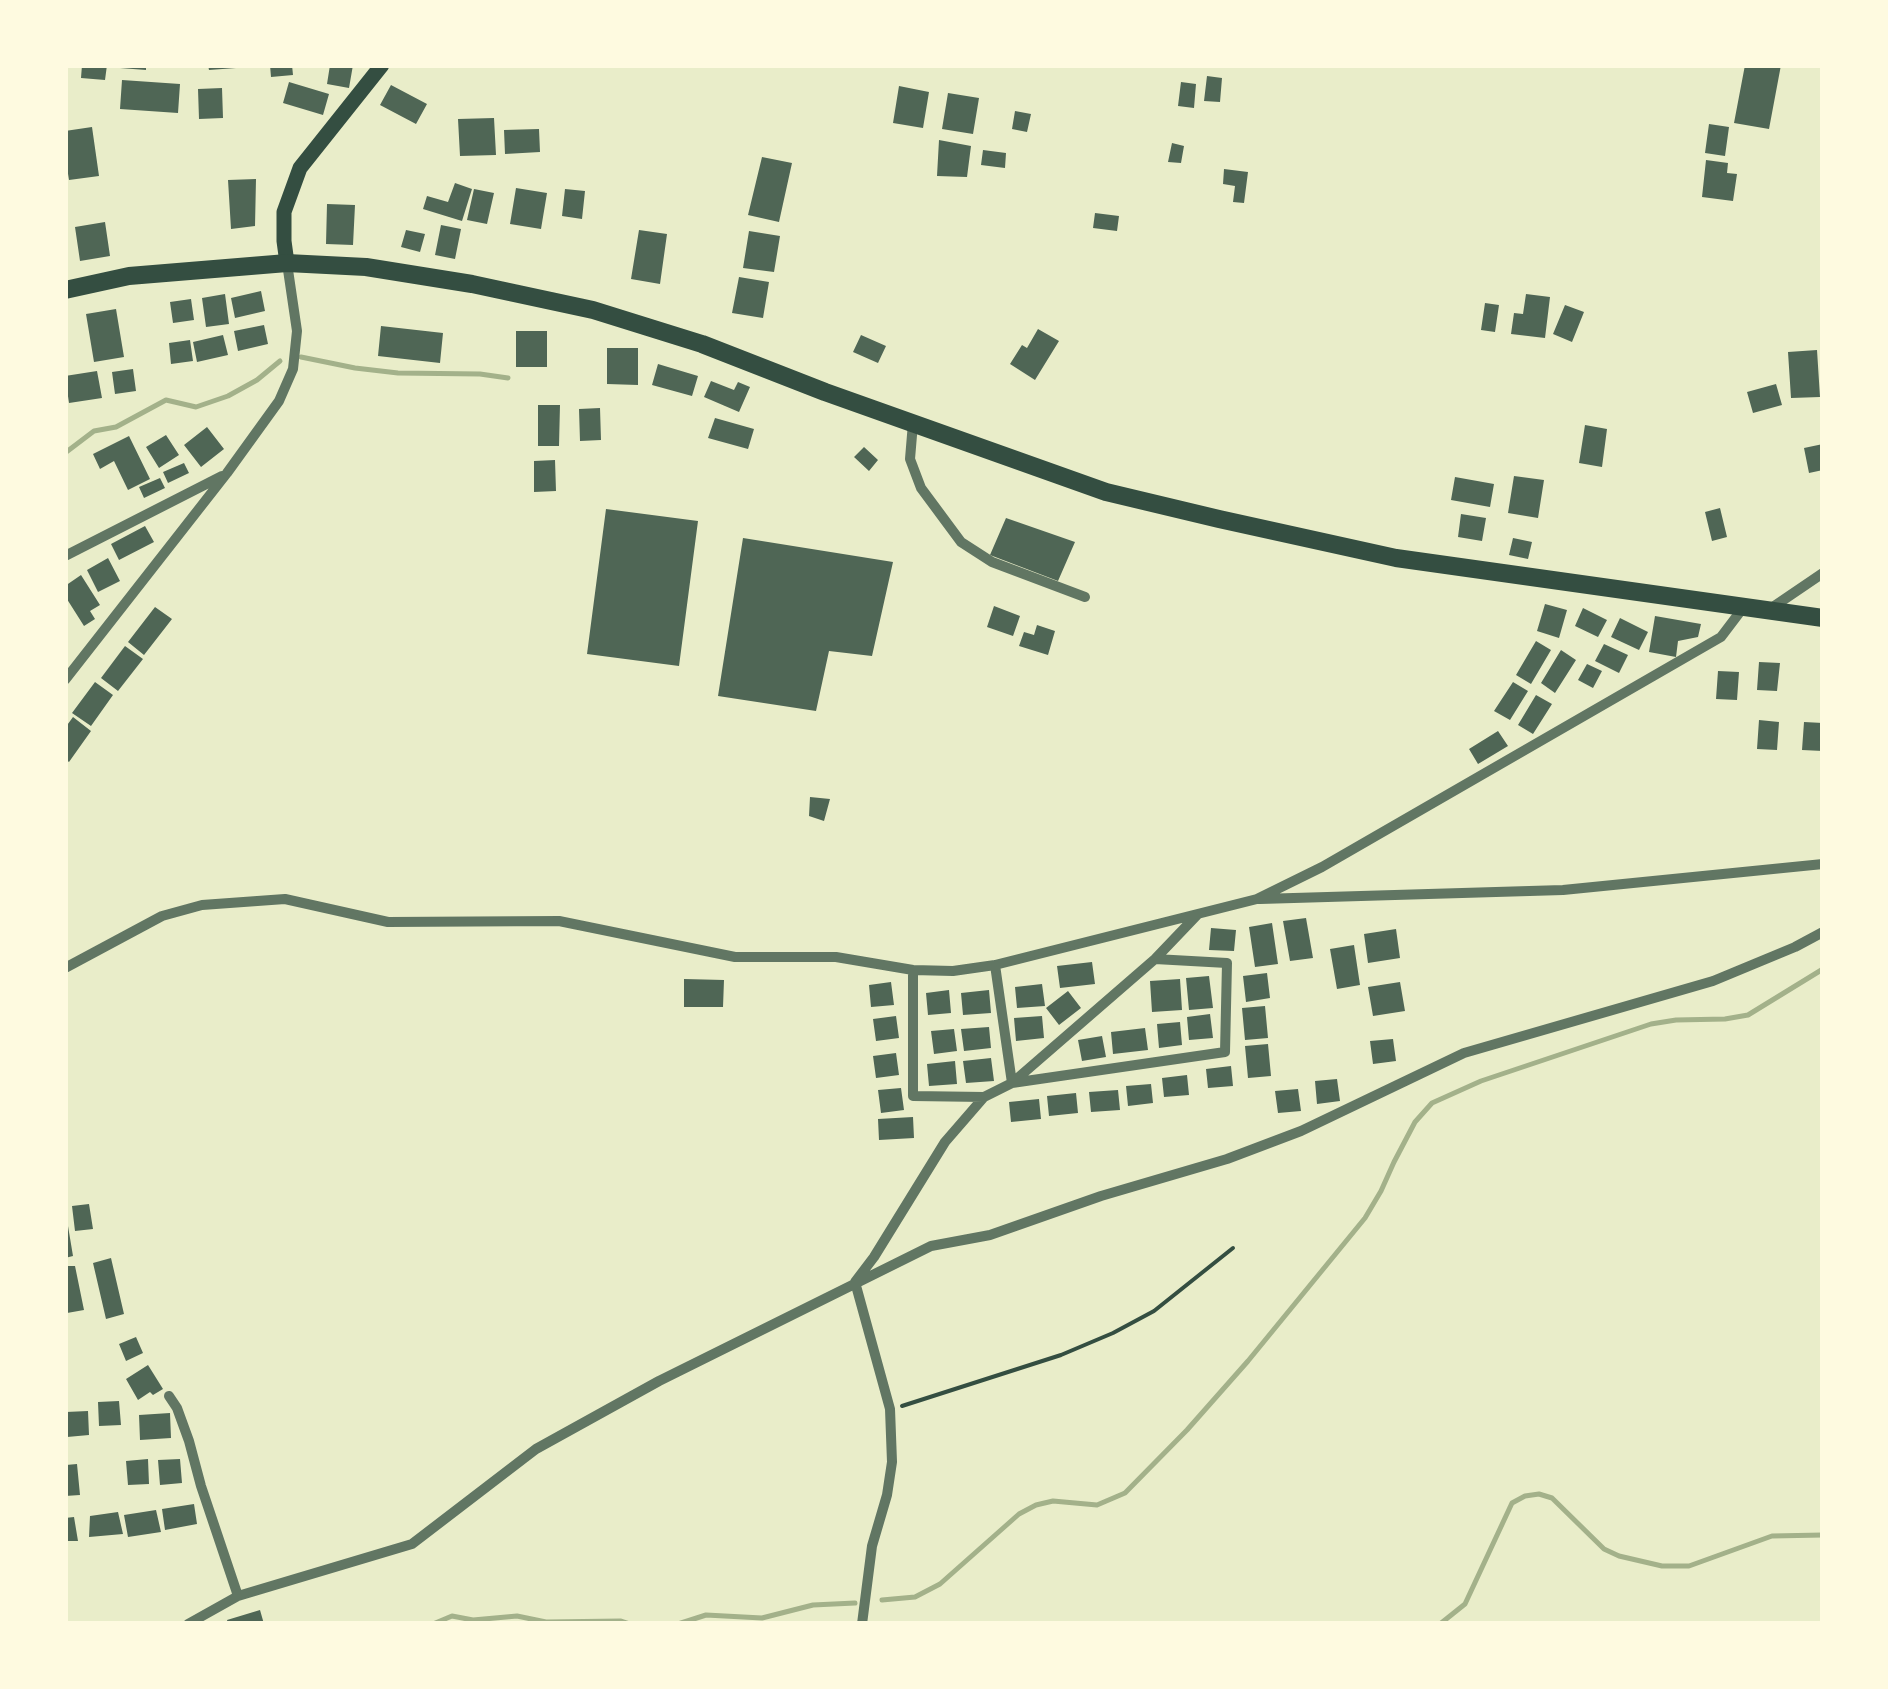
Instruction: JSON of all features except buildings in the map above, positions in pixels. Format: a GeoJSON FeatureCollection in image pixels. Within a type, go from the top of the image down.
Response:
{"type":"FeatureCollection","features":[{"type":"Feature","properties":{"kind":"main road"},"geometry":{"type":"LineString","coordinates":[[287,264],[284,212],[300,168],[382,65]]}},
{"type":"Feature","properties":{"kind":"main road"},"geometry":{"type":"LineString","coordinates":[[65,290],[130,276],[287,264],[366,267],[472,284],[593,310],[702,344],[1106,492],[1219,520],[1396,558],[1823,618]]}},
{"type":"Feature","properties":{"kind":"street"},"geometry":{"type":"LineString","coordinates":[[65,680],[280,401],[293,369],[297,331],[287,264]]}},
{"type":"Feature","properties":{"kind":"street"},"geometry":{"type":"LineString","coordinates":[[913,424],[910,459],[921,488],[962,542],[992,562],[1085,598]]}},
{"type":"Feature","properties":{"kind":"street"},"geometry":{"type":"LineString","coordinates":[[65,556],[227,474]]}},
{"type":"Feature","properties":{"kind":"street"},"geometry":{"type":"LineString","coordinates":[[1767,610],[1823,573]]}},
{"type":"Feature","properties":{"kind":"street"},"geometry":{"type":"LineString","coordinates":[[65,968],[162,916],[202,905],[286,899],[388,922],[559,921],[735,957],[836,956],[912,970],[995,966],[1257,899],[1322,868],[1721,637],[1744,608]]}},
{"type":"Feature","properties":{"kind":"street"},"geometry":{"type":"LineString","coordinates":[[1257,899],[1563,890],[1823,864]]}},
{"type":"Feature","properties":{"kind":"street"},"geometry":{"type":"LineString","coordinates":[[855,1282],[945,1142],[984,1097],[1012,1083],[1155,959],[1199,914]]}},
{"type":"Feature","properties":{"kind":"street"},"geometry":{"type":"LineString","coordinates":[[188,1624],[238,1596],[412,1544],[536,1449],[659,1382],[931,1246],[990,1235],[1101,1196],[1227,1159],[1301,1131],[1464,1053],[1713,981],[1823,932]]}},
{"type":"Feature","properties":{"kind":"street"},"geometry":{"type":"LineString","coordinates":[[1012,1083],[1225,1052],[1227,963],[1155,959]]}},
{"type":"Feature","properties":{"kind":"street"},"geometry":{"type":"LineString","coordinates":[[995,966],[1012,1083]]}},
{"type":"Feature","properties":{"kind":"street"},"geometry":{"type":"LineString","coordinates":[[912,970],[913,1096],[984,1097]]}},
{"type":"Feature","properties":{"kind":"street"},"geometry":{"type":"LineString","coordinates":[[855,1282],[890,1409],[892,1462],[872,1546],[862,1624]]}},
{"type":"Feature","properties":{"kind":"street"},"geometry":{"type":"LineString","coordinates":[[169,1396],[178,1408],[238,1596]]}},
{"type":"Feature","properties":{"kind":"path"},"geometry":{"type":"LineString","coordinates":[[890,1409],[1061,1356],[1113,1332],[1154,1311],[1233,1248]]}},
{"type":"Feature","properties":{"kind":"waterway"},"geometry":{"type":"LineString","coordinates":[[301,357],[398,373],[508,378]]}},
{"type":"Feature","properties":{"kind":"waterway"},"geometry":{"type":"LineString","coordinates":[[65,453],[94,431],[116,427],[166,400],[196,407],[228,396],[280,361]]}},
{"type":"Feature","properties":{"kind":"waterway"},"geometry":{"type":"LineString","coordinates":[[882,1600],[915,1597],[940,1584],[1019,1514],[1036,1505],[1053,1501],[1097,1505],[1125,1493],[1248,1361],[1365,1218],[1415,1122],[1432,1103],[1481,1081],[1651,1024],[1748,1015],[1823,969]]}},
{"type":"Feature","properties":{"kind":"waterway"},"geometry":{"type":"LineString","coordinates":[[1440,1624],[1465,1604],[1512,1503],[1525,1496],[1539,1494],[1552,1498],[1604,1549],[1662,1566],[1689,1566],[1772,1536],[1823,1535]]}},
{"type":"Feature","properties":{"kind":"waterway"},"geometry":{"type":"LineString","coordinates":[[678,1624],[706,1615],[762,1618],[813,1605],[855,1603]]}},
{"type":"Feature","properties":{"kind":"waterway"},"geometry":{"type":"LineString","coordinates":[[433,1624],[452,1616],[473,1620],[517,1616],[546,1622],[630,1624]]}}]}
